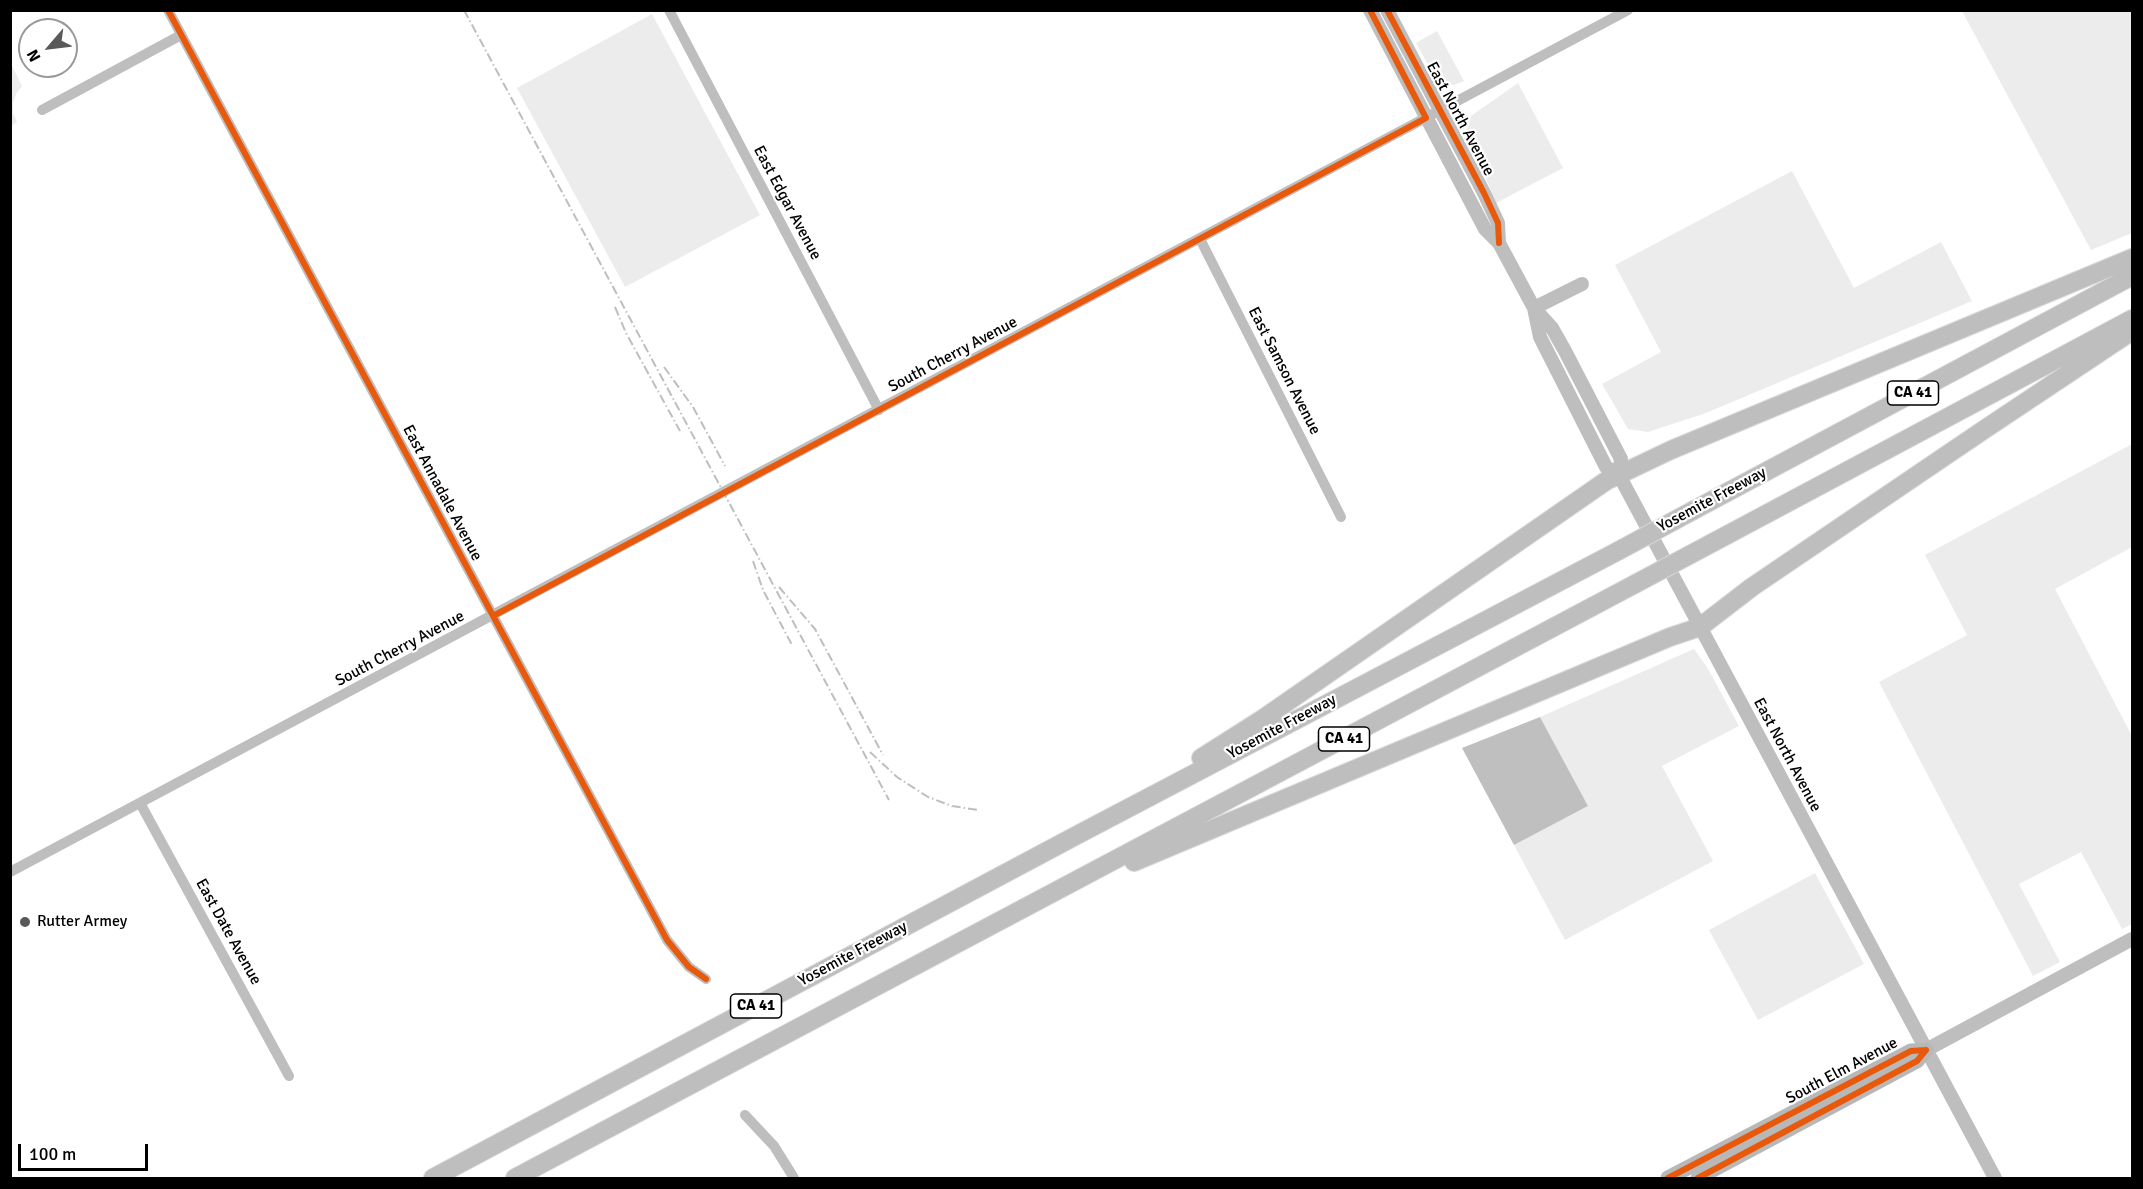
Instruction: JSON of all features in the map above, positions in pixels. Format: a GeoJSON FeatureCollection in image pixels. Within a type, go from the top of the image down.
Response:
{"type":"FeatureCollection","features":[{"type":"Feature","properties":{"kind":"highway"},"geometry":{"type":"LineString","coordinates":[[1079,834],[1264,718],[1619,474],[1671,450],[2133,258]]}},
{"type":"Feature","properties":{"kind":"highway","name":"Yosemite Freeway"},"geometry":{"type":"LineString","coordinates":[[433,1179],[2133,276]]}},
{"type":"Feature","properties":{"kind":"highway","name":"CA 41"},"geometry":{"type":"LineString","coordinates":[[515,1179],[2133,319]]}},
{"type":"Feature","properties":{"kind":"highway"},"geometry":{"type":"LineString","coordinates":[[1054,894],[1175,846],[1670,637],[1700,627],[1762,580],[2133,331]]}},
{"type":"Feature","properties":{"kind":"main road","name":"South Elm Avenue"},"geometry":{"type":"LineString","coordinates":[[1668,1179],[1911,1051],[1926,1050]]}},
{"type":"Feature","properties":{"kind":"main road","name":"South Elm Avenue"},"geometry":{"type":"LineString","coordinates":[[1698,1179],[1917,1061],[1926,1050]]}},
{"type":"Feature","properties":{"kind":"street","name":"East Annadale Avenue"},"geometry":{"type":"LineString","coordinates":[[168,10],[667,940],[688,967],[706,979]]}},
{"type":"Feature","properties":{"kind":"street","name":"East Edgar Avenue"},"geometry":{"type":"LineString","coordinates":[[669,10],[879,410]]}},
{"type":"Feature","properties":{"kind":"street","name":"East North Avenue"},"geometry":{"type":"LineString","coordinates":[[1370,10],[1485,229],[1499,243],[1534,308],[1552,328],[1621,459],[1619,474],[1995,1179]]}},
{"type":"Feature","properties":{"kind":"street","name":"East North Avenue"},"geometry":{"type":"LineString","coordinates":[[1387,10],[1498,223],[1499,243]]}},
{"type":"Feature","properties":{"kind":"street","name":"South Cherry Avenue"},"geometry":{"type":"LineString","coordinates":[[10,872],[1628,10]]}},
{"type":"Feature","properties":{"kind":"street"},"geometry":{"type":"LineString","coordinates":[[42,110],[181,35]]}},
{"type":"Feature","properties":{"kind":"street","name":"East Samson Avenue"},"geometry":{"type":"LineString","coordinates":[[1200,238],[1341,517]]}},
{"type":"Feature","properties":{"kind":"street"},"geometry":{"type":"LineString","coordinates":[[1534,308],[1582,284]]}},
{"type":"Feature","properties":{"kind":"street","name":"East Date Avenue"},"geometry":{"type":"LineString","coordinates":[[140,803],[289,1076]]}},
{"type":"Feature","properties":{"kind":"street","name":"South Elm Avenue"},"geometry":{"type":"LineString","coordinates":[[1926,1050],[2133,939]]}},
{"type":"Feature","properties":{"kind":"street"},"geometry":{"type":"LineString","coordinates":[[745,1114],[774,1146],[794,1179]]}},
{"type":"Feature","properties":{"kind":"shaded area"},"geometry":{"type":"Polygon","coordinates":[[[1962,11],[2132,11],[2132,233],[2091,250],[1962,11]]]}},
{"type":"Feature","properties":{"kind":"shaded area"},"geometry":{"type":"Polygon","coordinates":[[[652,14],[760,215],[625,287],[517,88],[652,14]]]}},
{"type":"Feature","properties":{"kind":"shaded area"},"geometry":{"type":"Polygon","coordinates":[[[1437,31],[1464,81],[1454,85],[1436,79],[1416,43],[1437,31]]]}},
{"type":"Feature","properties":{"kind":"shaded area"},"geometry":{"type":"Polygon","coordinates":[[[11,64],[22,86],[13,103],[13,113],[17,122],[11,126],[11,64]]]}},
{"type":"Feature","properties":{"kind":"shaded area"},"geometry":{"type":"Polygon","coordinates":[[[1518,83],[1563,168],[1496,203],[1467,131],[1471,116],[1518,83]]]}},
{"type":"Feature","properties":{"kind":"shaded area"},"geometry":{"type":"Polygon","coordinates":[[[1792,171],[1854,288],[1941,242],[1972,301],[1706,413],[1648,432],[1628,429],[1602,384],[1661,352],[1615,265],[1792,171]]]}},
{"type":"Feature","properties":{"kind":"shaded area"},"geometry":{"type":"Polygon","coordinates":[[[2132,444],[2132,547],[2055,589],[2132,736],[2132,924],[2122,929],[2081,852],[2019,884],[2060,962],[2033,976],[1879,682],[1967,635],[1925,555],[2132,444]]]}},
{"type":"Feature","properties":{"kind":"shaded area"},"geometry":{"type":"Polygon","coordinates":[[[1694,649],[1707,667],[1739,726],[1662,766],[1713,861],[1565,940],[1514,845],[1588,806],[1540,717],[1694,649]]]}},
{"type":"Feature","properties":{"kind":"shaded area"},"geometry":{"type":"Polygon","coordinates":[[[1540,717],[1588,806],[1514,845],[1462,748],[1540,717]]]}},
{"type":"Feature","properties":{"kind":"shaded area"},"geometry":{"type":"Polygon","coordinates":[[[1815,873],[1864,964],[1758,1020],[1709,930],[1815,873]]]}},
{"type":"Feature","properties":{"kind":"railway"},"geometry":{"type":"LineString","coordinates":[[464,10],[889,800]]}},
{"type":"Feature","properties":{"kind":"railway"},"geometry":{"type":"LineString","coordinates":[[615,307],[626,333],[680,431]]}},
{"type":"Feature","properties":{"kind":"railway"},"geometry":{"type":"LineString","coordinates":[[664,367],[693,407],[725,466]]}},
{"type":"Feature","properties":{"kind":"railway"},"geometry":{"type":"LineString","coordinates":[[753,561],[763,590],[792,645]]}},
{"type":"Feature","properties":{"kind":"railway"},"geometry":{"type":"LineString","coordinates":[[779,587],[815,629],[883,755]]}},
{"type":"Feature","properties":{"kind":"railway"},"geometry":{"type":"LineString","coordinates":[[870,752],[897,777],[928,797],[952,806],[978,810]]}},
{"type":"Feature","properties":{"kind":"cycle path"},"geometry":{"type":"LineString","coordinates":[[168,10],[667,940],[689,967],[706,979]]}},
{"type":"Feature","properties":{"kind":"cycle path"},"geometry":{"type":"LineString","coordinates":[[493,616],[1426,118],[1370,10]]}},
{"type":"Feature","properties":{"kind":"cycle path"},"geometry":{"type":"LineString","coordinates":[[1387,10],[1484,193],[1498,223],[1499,243]]}},
{"type":"Feature","properties":{"kind":"cycle path"},"geometry":{"type":"LineString","coordinates":[[1668,1178],[1911,1051],[1926,1050]]}},
{"type":"Feature","properties":{"kind":"cycle path"},"geometry":{"type":"LineString","coordinates":[[1698,1178],[1917,1061],[1926,1050]]}},
{"type":"Feature","properties":{"kind":"place","name":"Rutter Armey"},"geometry":{"type":"Point","coordinates":[25,922]}}]}
